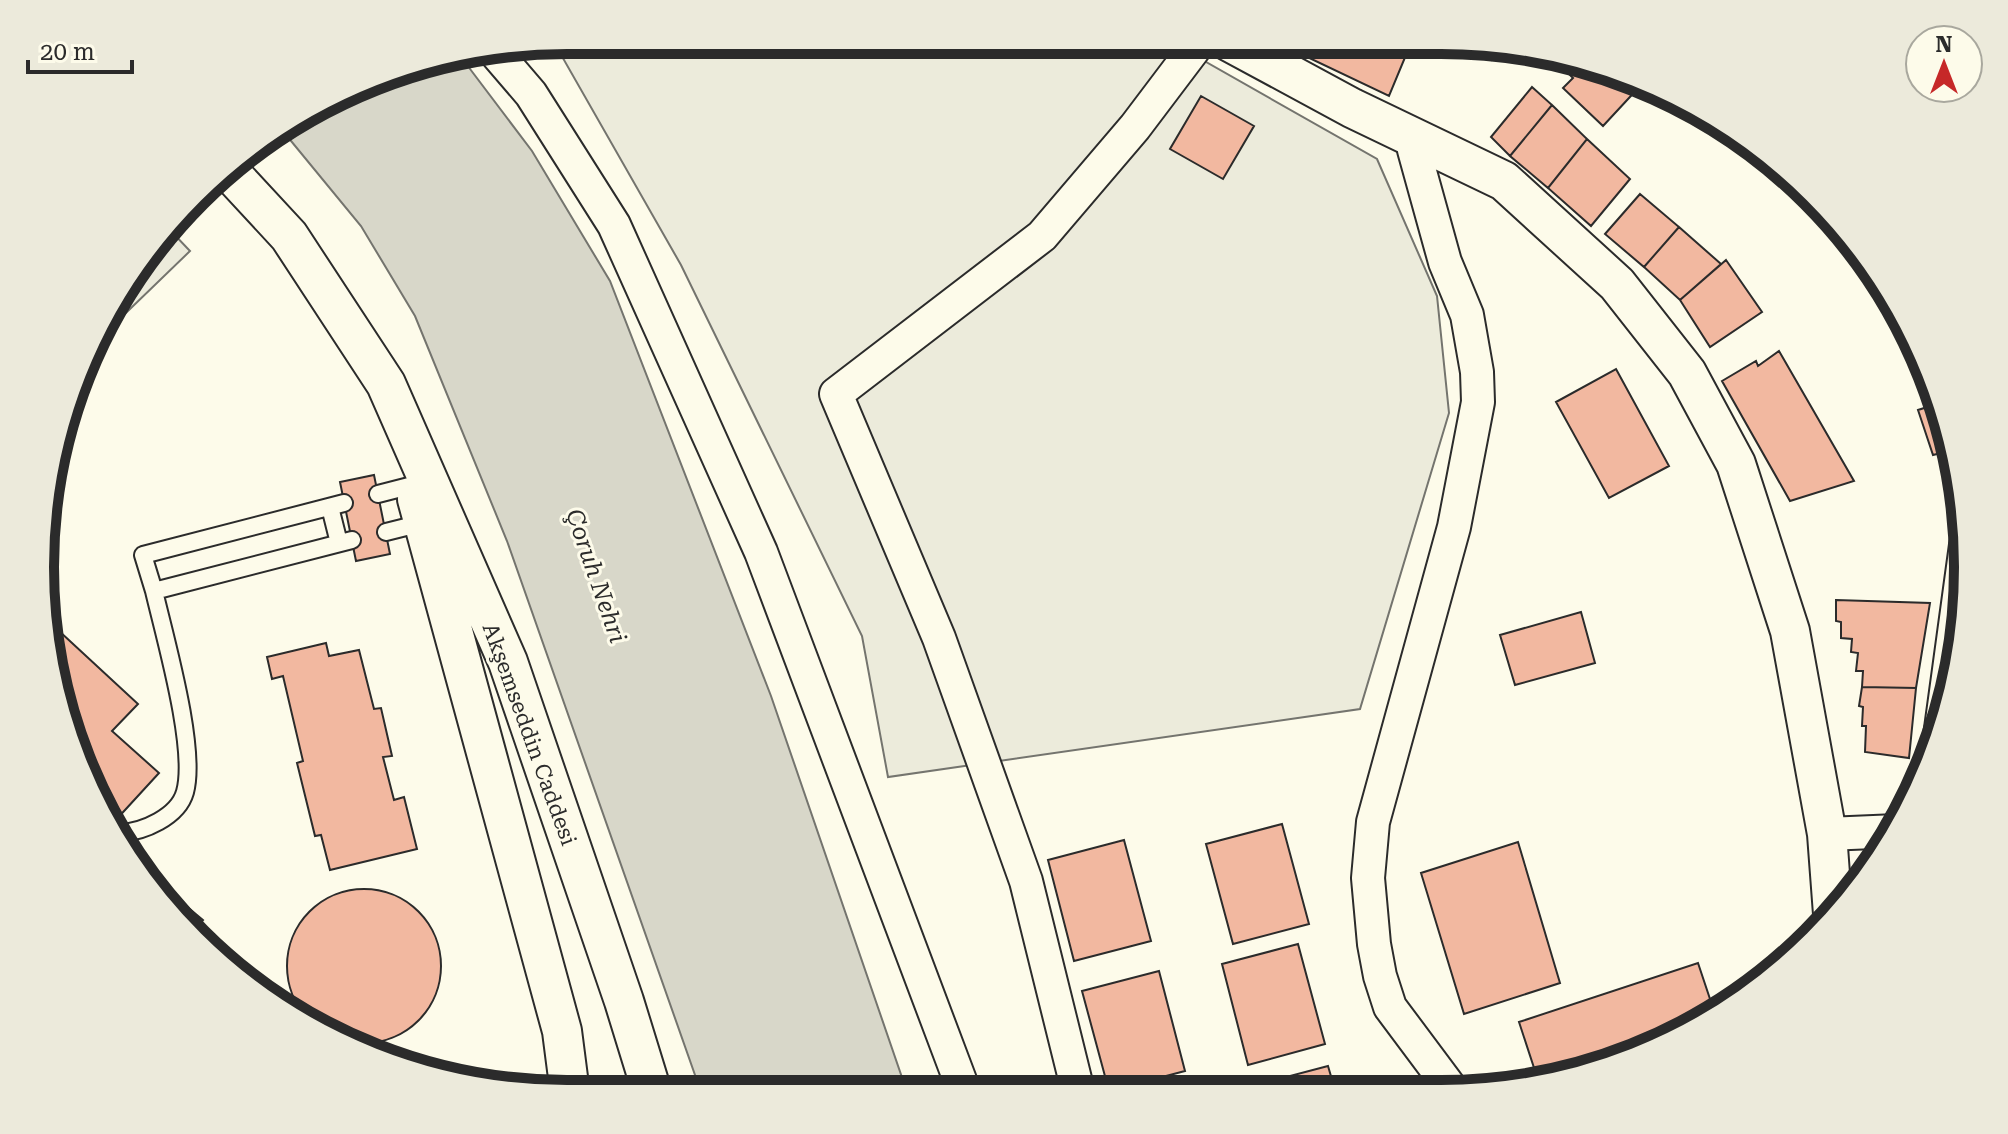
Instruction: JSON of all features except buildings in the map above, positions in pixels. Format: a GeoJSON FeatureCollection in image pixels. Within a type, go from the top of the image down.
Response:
{"type":"FeatureCollection","features":[{"type":"Feature","properties":{"kind":"street"},"geometry":{"type":"LineString","coordinates":[[1075,1080],[1026,881],[939,638],[836,394],[1042,236],[1135,127],[1190,54]]}},
{"type":"Feature","properties":{"kind":"street"},"geometry":{"type":"LineString","coordinates":[[1252,54],[1352,108],[1504,181],[1617,284],[1687,373],[1736,464],[1790,631],[1827,834],[1832,899]]}},
{"type":"Feature","properties":{"kind":"street"},"geometry":{"type":"LineString","coordinates":[[500,58],[531,94],[614,225],[672,353],[761,552],[960,1080]]}},
{"type":"Feature","properties":{"kind":"street"},"geometry":{"type":"LineString","coordinates":[[1423,142],[1414,150],[1445,262],[1467,315],[1477,372],[1478,402],[1454,527],[1373,822],[1368,878],[1376,955],[1390,1007],[1444,1080]]}},
{"type":"Feature","properties":{"kind":"street","name":"Akşemseddin Caddesi"},"geometry":{"type":"LineString","coordinates":[[234,177],[289,236],[386,384],[508,662],[648,1080]]}},
{"type":"Feature","properties":{"kind":"street","name":"Akşemseddin Caddesi"},"geometry":{"type":"LineString","coordinates":[[386,384],[396,489],[422,523],[562,1031],[568,1080]]}},
{"type":"Feature","properties":{"kind":"street"},"geometry":{"type":"LineString","coordinates":[[1827,834],[1880,832]]}},
{"type":"Feature","properties":{"kind":"lane"},"geometry":{"type":"LineString","coordinates":[[128,833],[137,832],[172,811],[184,795],[188,775],[184,728],[154,591],[143,555],[337,505],[346,542],[154,591]]}},
{"type":"Feature","properties":{"kind":"lane"},"geometry":{"type":"LineString","coordinates":[[386,532],[422,523]]}},
{"type":"Feature","properties":{"kind":"shaded area"},"geometry":{"type":"Polygon","coordinates":[[[561,54],[1192,54],[1377,159],[1437,296],[1449,413],[1360,709],[888,777],[862,636],[681,265],[561,54]]]}},
{"type":"Feature","properties":{"kind":"shaded area"},"geometry":{"type":"Polygon","coordinates":[[[176,236],[190,251],[117,322],[140,282],[176,236]]]}},
{"type":"Feature","properties":{"kind":"water","name":"Çoruh Nehri"},"geometry":{"type":"Polygon","coordinates":[[[466,64],[532,151],[610,281],[771,696],[903,1080],[697,1080],[507,541],[415,316],[361,226],[287,137],[371,93],[434,71],[466,64]]]}}]}
